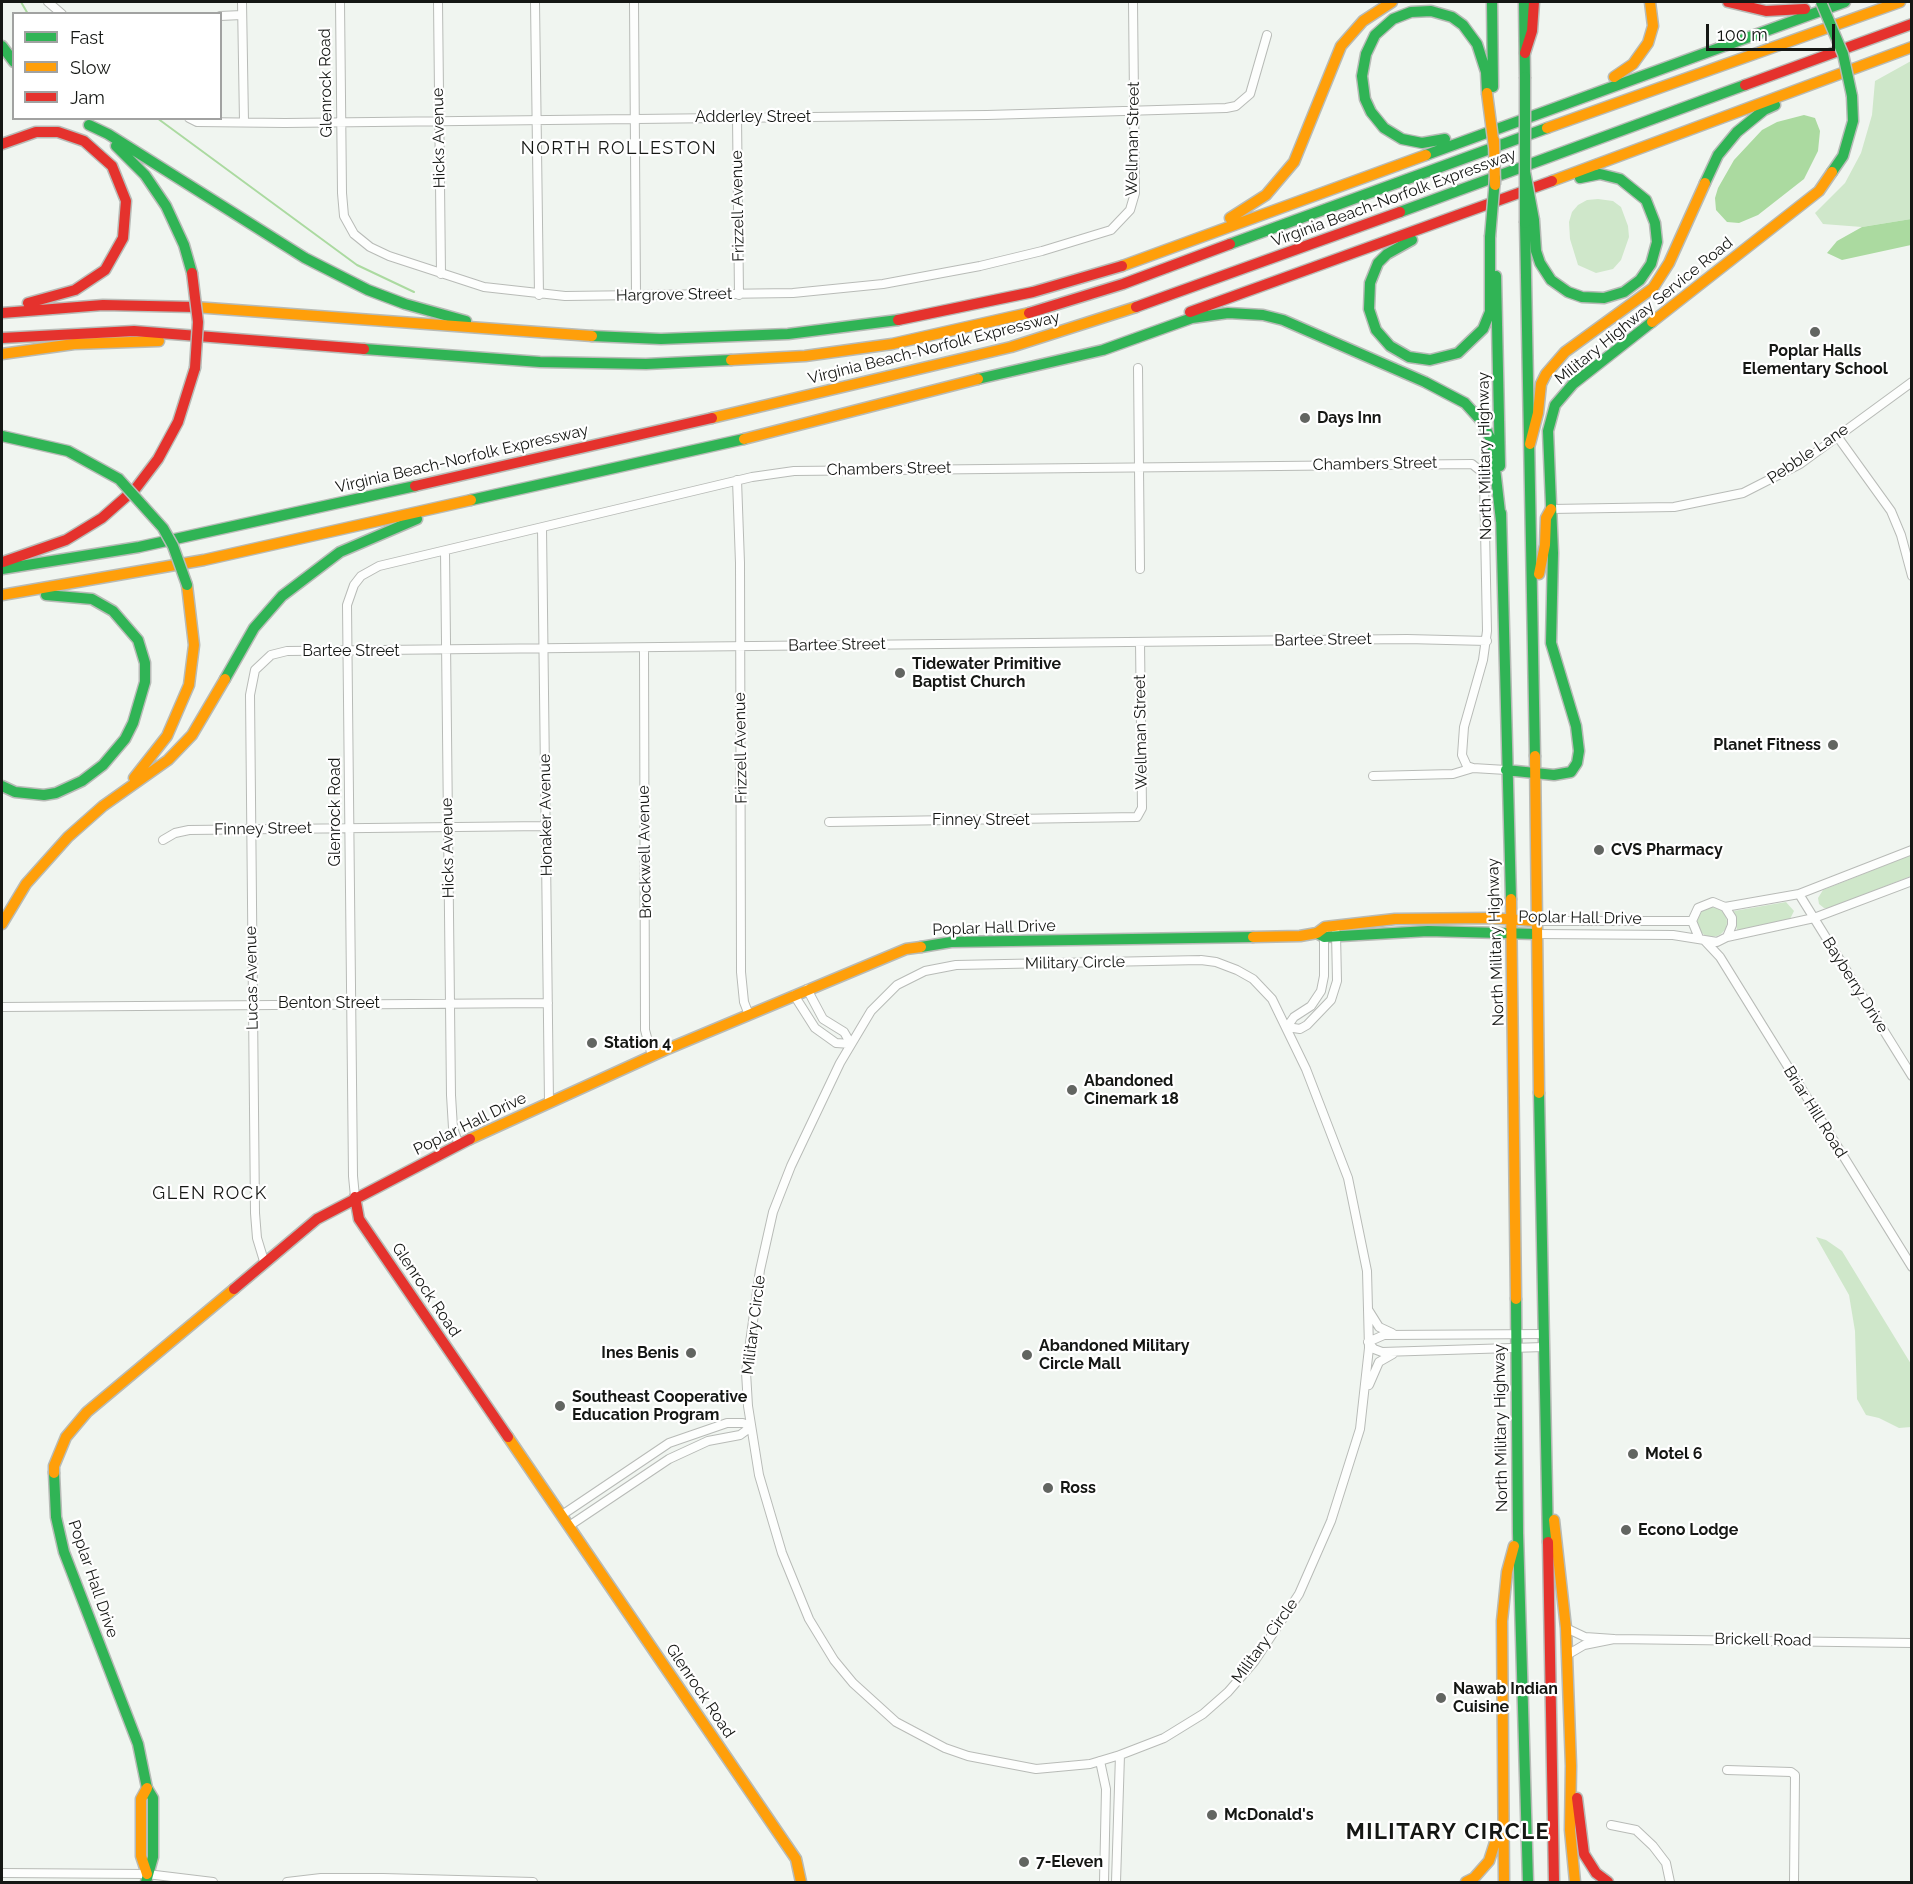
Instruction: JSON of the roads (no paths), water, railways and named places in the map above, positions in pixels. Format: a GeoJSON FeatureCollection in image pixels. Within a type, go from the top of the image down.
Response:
{"type":"FeatureCollection","features":[{"type":"Feature","properties":{"kind":"main road"},"geometry":{"type":"LineString","coordinates":[[1164,251],[1238,215],[1266,195],[1281,180],[1301,148],[1341,46],[1363,21],[1392,2]]}},
{"type":"Feature","properties":{"kind":"main road"},"geometry":{"type":"LineString","coordinates":[[1471,210],[1400,245],[1378,263],[1370,283],[1368,303],[1372,322],[1382,338],[1399,352],[1417,359],[1439,359],[1468,346],[1483,329],[1490,312],[1495,178],[1490,91],[1492,2]]}},
{"type":"Feature","properties":{"kind":"main road"},"geometry":{"type":"LineString","coordinates":[[1511,195],[1588,176],[1600,174],[1620,179],[1638,191],[1651,210],[1657,234],[1655,253],[1646,273],[1624,292],[1604,298],[1582,297],[1558,286],[1544,271],[1536,251],[1530,221],[1525,172],[1524,2]]}},
{"type":"Feature","properties":{"kind":"main road"},"geometry":{"type":"LineString","coordinates":[[1525,53],[1532,31],[1534,2]]}},
{"type":"Feature","properties":{"kind":"main road"},"geometry":{"type":"LineString","coordinates":[[1564,102],[1624,72],[1633,64],[1650,37],[1653,15],[1650,2]]}},
{"type":"Feature","properties":{"kind":"main road"},"geometry":{"type":"LineString","coordinates":[[1728,2],[1750,9],[1784,12],[1833,2]]}},
{"type":"Feature","properties":{"kind":"main road","name":"Military Highway Service Road"},"geometry":{"type":"LineString","coordinates":[[1506,770],[1554,775],[1571,772],[1577,763],[1579,751],[1576,726],[1551,642],[1551,509],[1548,425],[1555,405],[1562,395],[1819,191],[1843,156],[1853,121],[1852,96],[1843,54],[1821,2]]}},
{"type":"Feature","properties":{"kind":"main road"},"geometry":{"type":"LineString","coordinates":[[2,311],[103,305],[180,306],[630,339],[788,334],[870,324],[957,309],[1033,292],[1164,251],[1564,102],[1845,2]]}},
{"type":"Feature","properties":{"kind":"main road","name":"Virginia Beach-Norfolk Expressway"},"geometry":{"type":"LineString","coordinates":[[2,338],[134,331],[540,362],[646,364],[805,356],[892,344],[1008,318],[1123,284],[1715,66],[1900,2]]}},
{"type":"Feature","properties":{"kind":"main road"},"geometry":{"type":"LineString","coordinates":[[1490,91],[1477,44],[1463,25],[1442,13],[1420,10],[1393,19],[1375,35],[1365,54],[1362,76],[1365,99],[1377,121],[1402,140],[1428,143],[1514,121]]}},
{"type":"Feature","properties":{"kind":"main road","name":"Virginia Beach-Norfolk Expressway"},"geometry":{"type":"LineString","coordinates":[[2,569],[139,547],[210,532],[1002,350],[1194,287],[1911,24]]}},
{"type":"Feature","properties":{"kind":"main road"},"geometry":{"type":"LineString","coordinates":[[2,46],[12,59]]}},
{"type":"Feature","properties":{"kind":"main road"},"geometry":{"type":"LineString","coordinates":[[1042,364],[1471,210],[1911,47]]}},
{"type":"Feature","properties":{"kind":"main road"},"geometry":{"type":"LineString","coordinates":[[1530,444],[1538,412],[1540,384],[1546,374],[1565,352],[1653,288],[1670,263],[1708,172],[1728,142],[1764,110],[1832,75]]}},
{"type":"Feature","properties":{"kind":"main road"},"geometry":{"type":"LineString","coordinates":[[84,122],[108,134],[304,258],[368,290],[440,315],[527,333]]}},
{"type":"Feature","properties":{"kind":"main road"},"geometry":{"type":"LineString","coordinates":[[2,563],[66,540],[102,518],[136,488],[170,439],[185,404],[195,368],[198,322],[192,273],[174,221],[154,188],[123,152],[84,122]]}},
{"type":"Feature","properties":{"kind":"main road"},"geometry":{"type":"LineString","coordinates":[[2,144],[36,132],[58,132],[84,141],[106,158],[119,178],[127,214],[119,249],[96,278],[75,290],[2,311]]}},
{"type":"Feature","properties":{"kind":"main road"},"geometry":{"type":"LineString","coordinates":[[1530,221],[1530,444],[1534,599],[1536,934],[1554,1882]]}},
{"type":"Feature","properties":{"kind":"main road","name":"North Military Highway"},"geometry":{"type":"LineString","coordinates":[[1493,236],[1512,933],[1518,1533],[1528,1882]]}},
{"type":"Feature","properties":{"kind":"main road"},"geometry":{"type":"LineString","coordinates":[[2,596],[165,568],[785,430],[1103,350],[1192,318],[1244,313],[1283,320],[1425,382],[1465,403],[1482,423],[1492,442],[1501,521]]}},
{"type":"Feature","properties":{"kind":"main road"},"geometry":{"type":"LineString","coordinates":[[2,354],[74,344],[242,338]]}},
{"type":"Feature","properties":{"kind":"main road"},"geometry":{"type":"LineString","coordinates":[[2,436],[68,451],[103,468],[119,479],[163,528],[173,546],[188,585],[194,645],[184,700],[172,728],[157,752],[111,801]]}},
{"type":"Feature","properties":{"kind":"main road"},"geometry":{"type":"LineString","coordinates":[[2,924],[26,884],[81,824],[168,760],[192,735],[209,711],[225,677],[254,628],[300,579],[360,542],[477,499]]}},
{"type":"Feature","properties":{"kind":"main road"},"geometry":{"type":"LineString","coordinates":[[1534,599],[1545,545],[1546,518],[1551,509]]}},
{"type":"Feature","properties":{"kind":"main road"},"geometry":{"type":"LineString","coordinates":[[2,596],[80,596],[102,604],[124,621],[138,640],[146,677],[133,723],[125,739],[103,765],[82,781],[57,793],[28,795],[2,786]]}},
{"type":"Feature","properties":{"kind":"main road","name":"Poplar Hall Drive"},"geometry":{"type":"LineString","coordinates":[[1336,931],[1404,919],[1536,921]]}},
{"type":"Feature","properties":{"kind":"main road","name":"Poplar Hall Drive"},"geometry":{"type":"LineString","coordinates":[[147,1878],[153,1857],[153,1802],[147,1788],[138,1744],[64,1552],[53,1492],[54,1466],[66,1437],[87,1412],[264,1261],[317,1219],[355,1197],[549,1102],[807,989],[884,957],[926,945],[1300,936],[1336,931],[1536,934]]}},
{"type":"Feature","properties":{"kind":"main road","name":"Glenrock Road"},"geometry":{"type":"LineString","coordinates":[[355,1197],[360,1219],[796,1859],[801,1882]]}},
{"type":"Feature","properties":{"kind":"main road"},"geometry":{"type":"LineString","coordinates":[[1548,1487],[1560,1556],[1570,1718],[1581,1843],[1589,1865],[1608,1882]]}},
{"type":"Feature","properties":{"kind":"main road"},"geometry":{"type":"LineString","coordinates":[[1503,1882],[1502,1621],[1507,1572],[1518,1533]]}},
{"type":"Feature","properties":{"kind":"main road"},"geometry":{"type":"LineString","coordinates":[[1570,1718],[1570,1830],[1575,1882]]}},
{"type":"Feature","properties":{"kind":"main road"},"geometry":{"type":"LineString","coordinates":[[1466,1882],[1474,1878],[1490,1861],[1502,1814]]}},
{"type":"Feature","properties":{"kind":"street"},"geometry":{"type":"LineString","coordinates":[[48,2],[60,12]]}},
{"type":"Feature","properties":{"kind":"street"},"geometry":{"type":"LineString","coordinates":[[242,2],[243,122]]}},
{"type":"Feature","properties":{"kind":"street","name":"Glenrock Road"},"geometry":{"type":"LineString","coordinates":[[340,2],[342,165]]}},
{"type":"Feature","properties":{"kind":"street","name":"Hicks Avenue"},"geometry":{"type":"LineString","coordinates":[[438,2],[441,274]]}},
{"type":"Feature","properties":{"kind":"street"},"geometry":{"type":"LineString","coordinates":[[536,2],[538,295]]}},
{"type":"Feature","properties":{"kind":"street"},"geometry":{"type":"LineString","coordinates":[[634,2],[637,117],[636,295]]}},
{"type":"Feature","properties":{"kind":"street","name":"Wellman Street"},"geometry":{"type":"LineString","coordinates":[[1074,242],[1111,230],[1130,210],[1135,193],[1133,2]]}},
{"type":"Feature","properties":{"kind":"street"},"geometry":{"type":"LineString","coordinates":[[222,16],[242,15]]}},
{"type":"Feature","properties":{"kind":"street","name":"Adderley Street"},"geometry":{"type":"LineString","coordinates":[[193,120],[197,122],[243,122],[637,117],[987,116],[1226,108],[1236,106],[1245,100],[1254,86],[1267,35]]}},
{"type":"Feature","properties":{"kind":"street","name":"Frizzell Avenue"},"geometry":{"type":"LineString","coordinates":[[738,117],[739,295]]}},
{"type":"Feature","properties":{"kind":"street","name":"Hargrove Street"},"geometry":{"type":"LineString","coordinates":[[342,165],[344,216],[354,234],[389,256],[441,274],[506,292],[538,295],[739,295],[843,289],[903,281],[980,266],[1074,242]]}},
{"type":"Feature","properties":{"kind":"street"},"geometry":{"type":"LineString","coordinates":[[1137,368],[1140,569]]}},
{"type":"Feature","properties":{"kind":"street","name":"Pebble Lane"},"geometry":{"type":"LineString","coordinates":[[1551,509],[1674,507],[1743,494],[1782,475],[1911,382]]}},
{"type":"Feature","properties":{"kind":"street"},"geometry":{"type":"LineString","coordinates":[[1837,436],[1891,512],[1901,535],[1911,576]]}},
{"type":"Feature","properties":{"kind":"street","name":"Chambers Street"},"geometry":{"type":"LineString","coordinates":[[347,613],[349,595],[354,585],[370,570],[737,480],[795,471],[1472,464],[1477,467],[1484,478],[1486,641]]}},
{"type":"Feature","properties":{"kind":"street","name":"Frizzell Avenue"},"geometry":{"type":"LineString","coordinates":[[737,480],[741,647],[741,972],[744,1002],[748,1015]]}},
{"type":"Feature","properties":{"kind":"street","name":"Honaker Avenue"},"geometry":{"type":"LineString","coordinates":[[542,528],[549,1102]]}},
{"type":"Feature","properties":{"kind":"street","name":"Hicks Avenue"},"geometry":{"type":"LineString","coordinates":[[445,550],[450,1003],[453,1128],[459,1145]]}},
{"type":"Feature","properties":{"kind":"street","name":"Glenrock Road"},"geometry":{"type":"LineString","coordinates":[[347,613],[355,1197]]}},
{"type":"Feature","properties":{"kind":"street","name":"Bartee Street"},"geometry":{"type":"LineString","coordinates":[[250,694],[255,670],[271,655],[287,651],[1454,639],[1486,641]]}},
{"type":"Feature","properties":{"kind":"street"},"geometry":{"type":"LineString","coordinates":[[1473,768],[1467,766],[1462,755],[1462,744],[1486,641]]}},
{"type":"Feature","properties":{"kind":"street","name":"Wellman Street"},"geometry":{"type":"LineString","coordinates":[[1133,818],[1142,808],[1140,642]]}},
{"type":"Feature","properties":{"kind":"street","name":"Brockwell Avenue"},"geometry":{"type":"LineString","coordinates":[[644,648],[645,1030],[652,1056]]}},
{"type":"Feature","properties":{"kind":"street","name":"Lucas Avenue"},"geometry":{"type":"LineString","coordinates":[[250,694],[255,1214],[257,1238],[264,1261]]}},
{"type":"Feature","properties":{"kind":"street","name":"Military Highway Service Road"},"geometry":{"type":"LineString","coordinates":[[1373,776],[1453,774],[1473,768],[1506,770]]}},
{"type":"Feature","properties":{"kind":"street","name":"Finney Street"},"geometry":{"type":"LineString","coordinates":[[829,822],[1133,818]]}},
{"type":"Feature","properties":{"kind":"street","name":"Finney Street"},"geometry":{"type":"LineString","coordinates":[[163,840],[189,830],[546,826]]}},
{"type":"Feature","properties":{"kind":"street"},"geometry":{"type":"LineString","coordinates":[[1725,907],[1799,894],[1911,850]]}},
{"type":"Feature","properties":{"kind":"street"},"geometry":{"type":"LineString","coordinates":[[1720,957],[1724,938],[1732,925],[1730,912],[1713,902],[1702,905],[1695,912],[1692,921],[1702,940],[1724,938],[1814,918],[1911,881]]}},
{"type":"Feature","properties":{"kind":"street","name":"Bayberry Drive"},"geometry":{"type":"LineString","coordinates":[[1799,894],[1911,1076]]}},
{"type":"Feature","properties":{"kind":"street","name":"Poplar Hall Drive"},"geometry":{"type":"LineString","coordinates":[[1536,921],[1692,921]]}},
{"type":"Feature","properties":{"kind":"street"},"geometry":{"type":"LineString","coordinates":[[1322,932],[1324,976],[1321,991],[1311,1005],[1294,1017],[1287,1027],[1300,1029],[1307,1025],[1331,1000],[1337,981],[1336,931]]}},
{"type":"Feature","properties":{"kind":"street","name":"Poplar Hall Drive"},"geometry":{"type":"LineString","coordinates":[[1536,934],[1652,934],[1702,940]]}},
{"type":"Feature","properties":{"kind":"street","name":"Briar Hill Road"},"geometry":{"type":"LineString","coordinates":[[1702,940],[1720,957],[1911,1268]]}},
{"type":"Feature","properties":{"kind":"street","name":"Military Circle"},"geometry":{"type":"LineString","coordinates":[[1216,962],[1253,979],[1272,999],[1306,1068],[1348,1178],[1363,1246],[1368,1307],[1368,1342],[1359,1429],[1331,1521],[1299,1594],[1240,1679],[1203,1714],[1164,1738],[1100,1761],[1036,1769],[968,1756],[930,1741],[896,1722],[869,1699],[834,1660],[809,1619],[774,1529],[759,1475],[751,1427],[747,1361],[760,1270],[773,1212],[799,1148],[851,1044],[871,1011],[897,986],[926,971],[956,965],[1216,962]]}},
{"type":"Feature","properties":{"kind":"street"},"geometry":{"type":"LineString","coordinates":[[807,989],[823,1019],[844,1032],[851,1044]]}},
{"type":"Feature","properties":{"kind":"street"},"geometry":{"type":"LineString","coordinates":[[794,995],[814,1028],[836,1042],[851,1044]]}},
{"type":"Feature","properties":{"kind":"street","name":"Benton Street"},"geometry":{"type":"LineString","coordinates":[[2,1007],[548,1003]]}},
{"type":"Feature","properties":{"kind":"street"},"geometry":{"type":"LineString","coordinates":[[1368,1307],[1379,1327],[1399,1335]]}},
{"type":"Feature","properties":{"kind":"street"},"geometry":{"type":"LineString","coordinates":[[1544,1334],[1384,1335],[1368,1342],[1377,1351],[1396,1352],[1544,1347]]}},
{"type":"Feature","properties":{"kind":"street","name":"Military Circle"},"geometry":{"type":"LineString","coordinates":[[1364,1398],[1379,1362],[1396,1352]]}},
{"type":"Feature","properties":{"kind":"street"},"geometry":{"type":"LineString","coordinates":[[562,1515],[669,1443],[727,1423],[743,1423],[751,1427],[740,1435],[708,1441],[669,1458],[569,1526]]}},
{"type":"Feature","properties":{"kind":"street","name":"Brickell Road"},"geometry":{"type":"LineString","coordinates":[[1566,1629],[1585,1637],[1614,1639],[1911,1643]]}},
{"type":"Feature","properties":{"kind":"street","name":"Brickell Road"},"geometry":{"type":"LineString","coordinates":[[1567,1655],[1584,1645],[1614,1639]]}},
{"type":"Feature","properties":{"kind":"street"},"geometry":{"type":"LineString","coordinates":[[1116,1882],[1120,1755]]}},
{"type":"Feature","properties":{"kind":"street"},"geometry":{"type":"LineString","coordinates":[[1100,1761],[1106,1789],[1104,1882]]}},
{"type":"Feature","properties":{"kind":"street"},"geometry":{"type":"LineString","coordinates":[[1727,1770],[1791,1772],[1796,1775],[1794,1882]]}},
{"type":"Feature","properties":{"kind":"street"},"geometry":{"type":"LineString","coordinates":[[1611,1824],[1636,1830],[1653,1846],[1666,1863],[1670,1882]]}},
{"type":"Feature","properties":{"kind":"street"},"geometry":{"type":"LineString","coordinates":[[2,1873],[213,1882]]}},
{"type":"Feature","properties":{"kind":"street"},"geometry":{"type":"LineString","coordinates":[[287,1882],[321,1878],[383,1878],[533,1882]]}},
{"type":"Feature","properties":{"kind":"waterway"},"geometry":{"type":"LineString","coordinates":[[21,2],[27,12]]}},
{"type":"Feature","properties":{"kind":"waterway"},"geometry":{"type":"LineString","coordinates":[[160,120],[357,265],[414,292]]}},
{"type":"Feature","properties":{"kind":"place","name":"Poplar Halls Elementary School"},"geometry":{"type":"Point","coordinates":[1815,332]}},
{"type":"Feature","properties":{"kind":"place","name":"Days Inn"},"geometry":{"type":"Point","coordinates":[1305,418]}},
{"type":"Feature","properties":{"kind":"place","name":"Tidewater Primitive Baptist Church"},"geometry":{"type":"Point","coordinates":[900,673]}},
{"type":"Feature","properties":{"kind":"place","name":"Planet Fitness"},"geometry":{"type":"Point","coordinates":[1833,745]}},
{"type":"Feature","properties":{"kind":"place","name":"CVS Pharmacy"},"geometry":{"type":"Point","coordinates":[1599,850]}},
{"type":"Feature","properties":{"kind":"place","name":"Station 4"},"geometry":{"type":"Point","coordinates":[592,1043]}},
{"type":"Feature","properties":{"kind":"place","name":"Abandoned Cinemark 18"},"geometry":{"type":"Point","coordinates":[1072,1090]}},
{"type":"Feature","properties":{"kind":"place","name":"Ines Benis"},"geometry":{"type":"Point","coordinates":[691,1353]}},
{"type":"Feature","properties":{"kind":"place","name":"Abandoned Military Circle Mall"},"geometry":{"type":"Point","coordinates":[1027,1355]}},
{"type":"Feature","properties":{"kind":"place","name":"Southeast Cooperative Education Program"},"geometry":{"type":"Point","coordinates":[560,1406]}},
{"type":"Feature","properties":{"kind":"place","name":"Motel 6"},"geometry":{"type":"Point","coordinates":[1633,1454]}},
{"type":"Feature","properties":{"kind":"place","name":"Ross"},"geometry":{"type":"Point","coordinates":[1048,1488]}},
{"type":"Feature","properties":{"kind":"place","name":"Econo Lodge"},"geometry":{"type":"Point","coordinates":[1626,1530]}},
{"type":"Feature","properties":{"kind":"place","name":"Nawab Indian Cuisine"},"geometry":{"type":"Point","coordinates":[1441,1698]}},
{"type":"Feature","properties":{"kind":"place","name":"McDonald's"},"geometry":{"type":"Point","coordinates":[1212,1815]}},
{"type":"Feature","properties":{"kind":"place","name":"7-Eleven"},"geometry":{"type":"Point","coordinates":[1024,1862]}},
{"type":"Feature","properties":{"kind":"district","name":"NORTH ROLLESTON"},"geometry":{"type":"Point","coordinates":[619,149]}},
{"type":"Feature","properties":{"kind":"district","name":"GLEN ROCK"},"geometry":{"type":"Point","coordinates":[210,1194]}},
{"type":"Feature","properties":{"kind":"district","name":"MILITARY CIRCLE"},"geometry":{"type":"Point","coordinates":[1448,1832]}}]}
